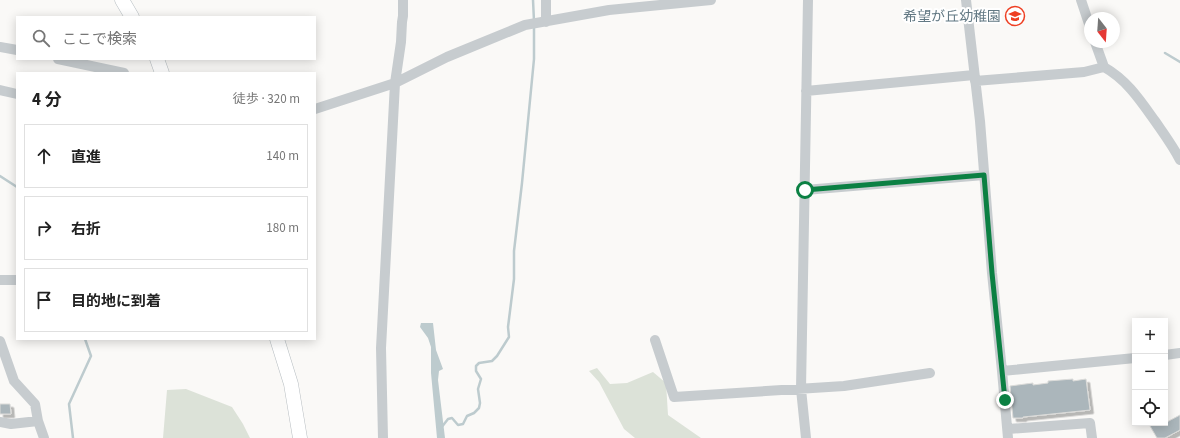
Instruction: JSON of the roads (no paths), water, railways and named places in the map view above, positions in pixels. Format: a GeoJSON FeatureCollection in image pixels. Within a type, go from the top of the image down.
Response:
{"type":"FeatureCollection","features":[{"type":"Feature","properties":{"kind":"main road"},"geometry":{"type":"LineString","coordinates":[[122,0],[131,16]]}},
{"type":"Feature","properties":{"kind":"main road"},"geometry":{"type":"LineString","coordinates":[[157,60],[162,72]]}},
{"type":"Feature","properties":{"kind":"main road"},"geometry":{"type":"LineString","coordinates":[[276,340],[291,384],[300,438]]}},
{"type":"Feature","properties":{"kind":"street"},"geometry":{"type":"LineString","coordinates":[[383,438],[381,348],[395,83],[404,16],[403,0]]}},
{"type":"Feature","properties":{"kind":"street"},"geometry":{"type":"LineString","coordinates":[[543,23],[546,0]]}},
{"type":"Feature","properties":{"kind":"street"},"geometry":{"type":"LineString","coordinates":[[316,109],[395,83],[447,58],[524,26],[610,10],[712,0]]}},
{"type":"Feature","properties":{"kind":"street"},"geometry":{"type":"LineString","coordinates":[[806,438],[801,389],[808,0]]}},
{"type":"Feature","properties":{"kind":"street"},"geometry":{"type":"LineString","coordinates":[[966,0],[1008,434],[1090,423],[1092,438]]}},
{"type":"Feature","properties":{"kind":"street"},"geometry":{"type":"LineString","coordinates":[[1081,0],[1085,12]]}},
{"type":"Feature","properties":{"kind":"street"},"geometry":{"type":"LineString","coordinates":[[0,47],[16,50]]}},
{"type":"Feature","properties":{"kind":"street"},"geometry":{"type":"LineString","coordinates":[[1097,48],[1104,67],[1133,90],[1174,148],[1180,160]]}},
{"type":"Feature","properties":{"kind":"street"},"geometry":{"type":"LineString","coordinates":[[63,60],[119,72]]}},
{"type":"Feature","properties":{"kind":"street"},"geometry":{"type":"LineString","coordinates":[[806,91],[974,78],[1084,72],[1104,67]]}},
{"type":"Feature","properties":{"kind":"street"},"geometry":{"type":"LineString","coordinates":[[0,90],[16,94]]}},
{"type":"Feature","properties":{"kind":"street"},"geometry":{"type":"LineString","coordinates":[[805,190],[984,175]]}},
{"type":"Feature","properties":{"kind":"street"},"geometry":{"type":"LineString","coordinates":[[0,280],[16,280]]}},
{"type":"Feature","properties":{"kind":"street"},"geometry":{"type":"LineString","coordinates":[[655,340],[674,397],[844,386],[930,373]]}},
{"type":"Feature","properties":{"kind":"street"},"geometry":{"type":"LineString","coordinates":[[0,341],[14,380],[35,404],[38,421],[44,438]]}},
{"type":"Feature","properties":{"kind":"street"},"geometry":{"type":"LineString","coordinates":[[1168,355],[1180,353]]}},
{"type":"Feature","properties":{"kind":"street"},"geometry":{"type":"LineString","coordinates":[[1002,371],[1132,358]]}},
{"type":"Feature","properties":{"kind":"street"},"geometry":{"type":"LineString","coordinates":[[0,422],[11,424],[38,421]]}},
{"type":"Feature","properties":{"kind":"waterway"},"geometry":{"type":"LineString","coordinates":[[533,0],[534,21]]}},
{"type":"Feature","properties":{"kind":"waterway"},"geometry":{"type":"LineString","coordinates":[[441,428],[448,419],[452,418],[458,425],[463,424],[467,416],[474,413],[479,408],[480,403],[478,389],[481,379],[476,371],[476,366],[479,363],[492,361],[509,337],[508,327],[514,279],[514,251],[534,59],[534,26]]}},
{"type":"Feature","properties":{"kind":"waterway"},"geometry":{"type":"LineString","coordinates":[[1165,53],[1180,62]]}},
{"type":"Feature","properties":{"kind":"waterway"},"geometry":{"type":"LineString","coordinates":[[0,176],[16,186]]}},
{"type":"Feature","properties":{"kind":"waterway"},"geometry":{"type":"LineString","coordinates":[[73,438],[69,404],[91,356],[85,340]]}},
{"type":"Feature","properties":{"kind":"place","name":"希望が丘幼稚園"},"geometry":{"type":"Point","coordinates":[1015,16]}}]}
